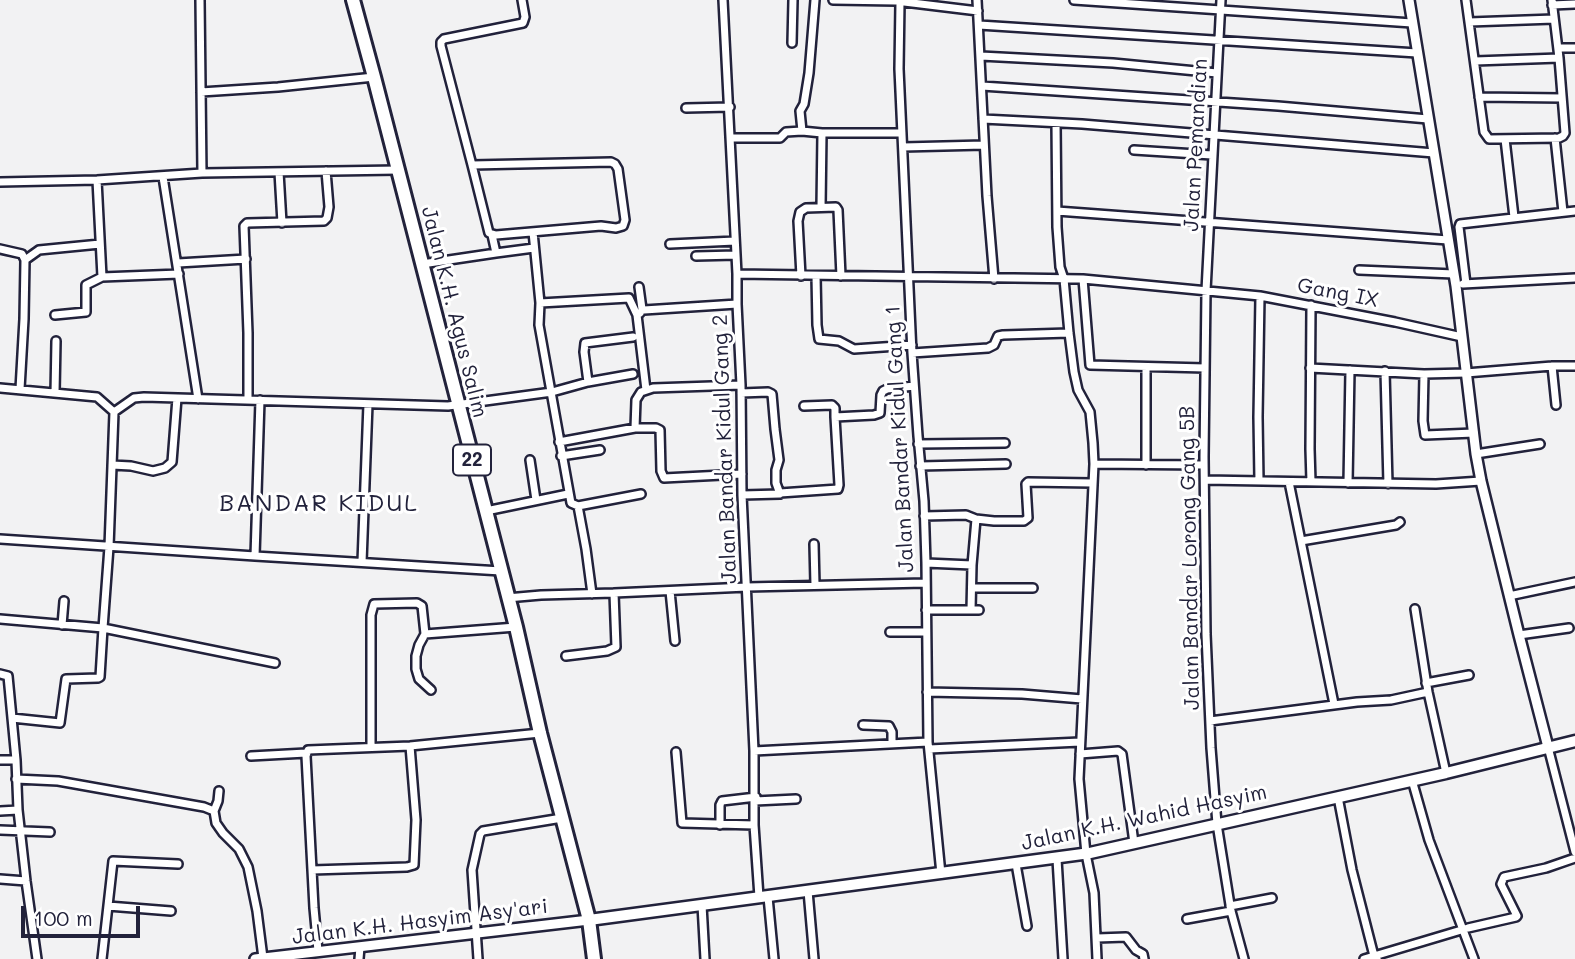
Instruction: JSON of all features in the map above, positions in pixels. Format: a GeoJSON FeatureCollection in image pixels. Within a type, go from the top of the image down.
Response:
{"type":"FeatureCollection","features":[{"type":"Feature","properties":{"kind":"highway","name":"Jalan K.H. Agus Salim"},"geometry":{"type":"LineString","coordinates":[[353,0],[589,920]]}},
{"type":"Feature","properties":{"kind":"highway","name":"22"},"geometry":{"type":"LineString","coordinates":[[589,920],[594,959]]}},
{"type":"Feature","properties":{"kind":"main road","name":"Jalan K.H. Wahid Hasyim"},"geometry":{"type":"LineString","coordinates":[[589,920],[1086,854],[1446,773],[1575,741]]}},
{"type":"Feature","properties":{"kind":"street"},"geometry":{"type":"LineString","coordinates":[[200,0],[202,173]]}},
{"type":"Feature","properties":{"kind":"street"},"geometry":{"type":"LineString","coordinates":[[496,253],[441,41],[523,23],[525,17],[522,0]]}},
{"type":"Feature","properties":{"kind":"street","name":"Jalan Bandar Kidul Gang 2"},"geometry":{"type":"LineString","coordinates":[[723,0],[737,274],[742,495],[754,751],[754,825],[774,959]]}},
{"type":"Feature","properties":{"kind":"street"},"geometry":{"type":"LineString","coordinates":[[792,43],[793,0]]}},
{"type":"Feature","properties":{"kind":"street"},"geometry":{"type":"LineString","coordinates":[[802,131],[800,111],[809,73],[815,0]]}},
{"type":"Feature","properties":{"kind":"street"},"geometry":{"type":"LineString","coordinates":[[833,0],[897,1],[978,11]]}},
{"type":"Feature","properties":{"kind":"street"},"geometry":{"type":"LineString","coordinates":[[978,0],[984,145],[994,279]]}},
{"type":"Feature","properties":{"kind":"street"},"geometry":{"type":"LineString","coordinates":[[1074,0],[1412,23]]}},
{"type":"Feature","properties":{"kind":"street","name":"Jalan Pemandian"},"geometry":{"type":"LineString","coordinates":[[1206,291],[1221,0]]}},
{"type":"Feature","properties":{"kind":"street"},"geometry":{"type":"LineString","coordinates":[[1409,0],[1456,286],[1481,481],[1518,635],[1572,823],[1575,852]]}},
{"type":"Feature","properties":{"kind":"street"},"geometry":{"type":"LineString","coordinates":[[1466,0],[1485,135],[1489,139],[1555,138],[1562,137],[1565,133],[1552,2],[1575,4]]}},
{"type":"Feature","properties":{"kind":"street","name":"Jalan Bandar Kidul Gang 1"},"geometry":{"type":"LineString","coordinates":[[897,1],[912,349],[924,516],[929,746],[941,873]]}},
{"type":"Feature","properties":{"kind":"street"},"geometry":{"type":"LineString","coordinates":[[1469,22],[1554,19]]}},
{"type":"Feature","properties":{"kind":"street"},"geometry":{"type":"LineString","coordinates":[[979,25],[1417,53]]}},
{"type":"Feature","properties":{"kind":"street"},"geometry":{"type":"LineString","coordinates":[[1558,48],[1575,48]]}},
{"type":"Feature","properties":{"kind":"street"},"geometry":{"type":"LineString","coordinates":[[981,56],[1217,72]]}},
{"type":"Feature","properties":{"kind":"street"},"geometry":{"type":"LineString","coordinates":[[1475,61],[1559,58]]}},
{"type":"Feature","properties":{"kind":"street"},"geometry":{"type":"LineString","coordinates":[[201,92],[374,77]]}},
{"type":"Feature","properties":{"kind":"street"},"geometry":{"type":"LineString","coordinates":[[982,86],[1428,119]]}},
{"type":"Feature","properties":{"kind":"street"},"geometry":{"type":"LineString","coordinates":[[1479,97],[1562,98]]}},
{"type":"Feature","properties":{"kind":"street"},"geometry":{"type":"LineString","coordinates":[[686,108],[730,107]]}},
{"type":"Feature","properties":{"kind":"street"},"geometry":{"type":"LineString","coordinates":[[984,119],[1265,138],[1434,153]]}},
{"type":"Feature","properties":{"kind":"street"},"geometry":{"type":"LineString","coordinates":[[1056,123],[1059,256],[1078,390],[1091,416],[1094,464],[1080,742],[1080,801],[1094,893],[1097,959]]}},
{"type":"Feature","properties":{"kind":"street"},"geometry":{"type":"LineString","coordinates":[[731,138],[779,138],[786,132],[802,131],[902,133]]}},
{"type":"Feature","properties":{"kind":"street"},"geometry":{"type":"LineString","coordinates":[[821,207],[822,133]]}},
{"type":"Feature","properties":{"kind":"street"},"geometry":{"type":"LineString","coordinates":[[1555,138],[1563,212]]}},
{"type":"Feature","properties":{"kind":"street"},"geometry":{"type":"LineString","coordinates":[[1505,139],[1514,217]]}},
{"type":"Feature","properties":{"kind":"street"},"geometry":{"type":"LineString","coordinates":[[902,147],[984,145]]}},
{"type":"Feature","properties":{"kind":"street"},"geometry":{"type":"LineString","coordinates":[[1134,150],[1212,155]]}},
{"type":"Feature","properties":{"kind":"street"},"geometry":{"type":"LineString","coordinates":[[472,165],[611,162],[618,169],[625,220],[623,226],[492,234]]}},
{"type":"Feature","properties":{"kind":"street"},"geometry":{"type":"LineString","coordinates":[[0,182],[97,180],[202,173],[398,170]]}},
{"type":"Feature","properties":{"kind":"street"},"geometry":{"type":"LineString","coordinates":[[248,400],[244,226],[247,223],[324,221],[329,207],[326,171]]}},
{"type":"Feature","properties":{"kind":"street"},"geometry":{"type":"LineString","coordinates":[[279,172],[282,223]]}},
{"type":"Feature","properties":{"kind":"street"},"geometry":{"type":"LineString","coordinates":[[163,177],[198,399]]}},
{"type":"Feature","properties":{"kind":"street"},"geometry":{"type":"LineString","coordinates":[[97,180],[102,277]]}},
{"type":"Feature","properties":{"kind":"street"},"geometry":{"type":"LineString","coordinates":[[801,276],[798,221],[800,212],[806,208],[821,207],[838,209],[841,276]]}},
{"type":"Feature","properties":{"kind":"street"},"geometry":{"type":"LineString","coordinates":[[1057,211],[1448,240]]}},
{"type":"Feature","properties":{"kind":"street"},"geometry":{"type":"LineString","coordinates":[[1466,284],[1460,223],[1575,211]]}},
{"type":"Feature","properties":{"kind":"street"},"geometry":{"type":"LineString","coordinates":[[533,232],[540,303],[539,325],[570,503],[578,506],[640,494]]}},
{"type":"Feature","properties":{"kind":"street"},"geometry":{"type":"LineString","coordinates":[[670,244],[735,241]]}},
{"type":"Feature","properties":{"kind":"street"},"geometry":{"type":"LineString","coordinates":[[25,260],[39,250],[100,244]]}},
{"type":"Feature","properties":{"kind":"street"},"geometry":{"type":"LineString","coordinates":[[422,264],[534,248]]}},
{"type":"Feature","properties":{"kind":"street"},"geometry":{"type":"LineString","coordinates":[[0,249],[22,254],[25,260],[20,390]]}},
{"type":"Feature","properties":{"kind":"street"},"geometry":{"type":"LineString","coordinates":[[696,256],[736,255]]}},
{"type":"Feature","properties":{"kind":"street"},"geometry":{"type":"LineString","coordinates":[[178,263],[246,259]]}},
{"type":"Feature","properties":{"kind":"street"},"geometry":{"type":"LineString","coordinates":[[1359,270],[1454,274]]}},
{"type":"Feature","properties":{"kind":"street"},"geometry":{"type":"LineString","coordinates":[[55,315],[86,312],[86,285],[102,277],[179,274]]}},
{"type":"Feature","properties":{"kind":"street","name":"Gang IX"},"geometry":{"type":"LineString","coordinates":[[737,274],[1083,279],[1260,296],[1311,304],[1462,337]]}},
{"type":"Feature","properties":{"kind":"street"},"geometry":{"type":"LineString","coordinates":[[816,276],[819,339],[839,341],[854,349],[988,348],[994,345],[998,336],[1003,335],[1069,333]]}},
{"type":"Feature","properties":{"kind":"street"},"geometry":{"type":"LineString","coordinates":[[1456,286],[1575,278]]}},
{"type":"Feature","properties":{"kind":"street"},"geometry":{"type":"LineString","coordinates":[[1083,279],[1090,365],[1205,368]]}},
{"type":"Feature","properties":{"kind":"street"},"geometry":{"type":"LineString","coordinates":[[639,287],[646,390]]}},
{"type":"Feature","properties":{"kind":"street","name":"Jalan Bandar Lorong Gang 5B"},"geometry":{"type":"LineString","coordinates":[[1206,291],[1204,465],[1210,721],[1217,824],[1231,908],[1244,959]]}},
{"type":"Feature","properties":{"kind":"street"},"geometry":{"type":"LineString","coordinates":[[1259,481],[1260,296]]}},
{"type":"Feature","properties":{"kind":"street"},"geometry":{"type":"LineString","coordinates":[[540,303],[629,298],[640,313]]}},
{"type":"Feature","properties":{"kind":"street"},"geometry":{"type":"LineString","coordinates":[[640,313],[737,304]]}},
{"type":"Feature","properties":{"kind":"street"},"geometry":{"type":"LineString","coordinates":[[1311,304],[1311,482]]}},
{"type":"Feature","properties":{"kind":"street"},"geometry":{"type":"LineString","coordinates":[[588,382],[585,343],[633,337]]}},
{"type":"Feature","properties":{"kind":"street"},"geometry":{"type":"LineString","coordinates":[[55,393],[56,341]]}},
{"type":"Feature","properties":{"kind":"street"},"geometry":{"type":"LineString","coordinates":[[1552,366],[1556,405]]}},
{"type":"Feature","properties":{"kind":"street"},"geometry":{"type":"LineString","coordinates":[[1310,368],[1424,374],[1575,366]]}},
{"type":"Feature","properties":{"kind":"street"},"geometry":{"type":"LineString","coordinates":[[1146,367],[1146,465]]}},
{"type":"Feature","properties":{"kind":"street"},"geometry":{"type":"LineString","coordinates":[[1348,483],[1350,370]]}},
{"type":"Feature","properties":{"kind":"street"},"geometry":{"type":"LineString","coordinates":[[1385,371],[1388,484]]}},
{"type":"Feature","properties":{"kind":"street"},"geometry":{"type":"LineString","coordinates":[[114,412],[139,397],[458,405],[552,392],[633,374]]}},
{"type":"Feature","properties":{"kind":"street"},"geometry":{"type":"LineString","coordinates":[[1424,374],[1425,435],[1474,433]]}},
{"type":"Feature","properties":{"kind":"street"},"geometry":{"type":"LineString","coordinates":[[635,428],[636,400],[641,392],[653,388],[678,386],[768,392],[772,394],[779,460],[776,482],[780,493]]}},
{"type":"Feature","properties":{"kind":"street"},"geometry":{"type":"LineString","coordinates":[[835,416],[880,413],[883,391],[887,388],[914,386]]}},
{"type":"Feature","properties":{"kind":"street"},"geometry":{"type":"LineString","coordinates":[[0,388],[97,397],[114,412]]}},
{"type":"Feature","properties":{"kind":"street"},"geometry":{"type":"LineString","coordinates":[[112,465],[153,471],[165,468],[172,462],[177,398]]}},
{"type":"Feature","properties":{"kind":"street"},"geometry":{"type":"LineString","coordinates":[[255,556],[260,400]]}},
{"type":"Feature","properties":{"kind":"street"},"geometry":{"type":"LineString","coordinates":[[362,562],[368,404]]}},
{"type":"Feature","properties":{"kind":"street"},"geometry":{"type":"LineString","coordinates":[[742,495],[838,489],[835,408],[832,405],[804,406]]}},
{"type":"Feature","properties":{"kind":"street"},"geometry":{"type":"LineString","coordinates":[[12,718],[60,723],[66,679],[100,677],[109,547],[114,412]]}},
{"type":"Feature","properties":{"kind":"street"},"geometry":{"type":"LineString","coordinates":[[559,442],[635,428],[651,428],[660,430],[661,471],[664,478],[742,474]]}},
{"type":"Feature","properties":{"kind":"street"},"geometry":{"type":"LineString","coordinates":[[918,444],[1004,443]]}},
{"type":"Feature","properties":{"kind":"street"},"geometry":{"type":"LineString","coordinates":[[1476,454],[1540,444]]}},
{"type":"Feature","properties":{"kind":"street"},"geometry":{"type":"LineString","coordinates":[[561,456],[600,450]]}},
{"type":"Feature","properties":{"kind":"street"},"geometry":{"type":"LineString","coordinates":[[530,460],[536,500]]}},
{"type":"Feature","properties":{"kind":"street"},"geometry":{"type":"LineString","coordinates":[[920,466],[1006,464]]}},
{"type":"Feature","properties":{"kind":"street"},"geometry":{"type":"LineString","coordinates":[[1094,464],[1204,465]]}},
{"type":"Feature","properties":{"kind":"street"},"geometry":{"type":"LineString","coordinates":[[1205,480],[1388,484],[1481,481]]}},
{"type":"Feature","properties":{"kind":"street"},"geometry":{"type":"LineString","coordinates":[[924,516],[965,515],[976,519],[1024,522],[1028,520],[1028,482],[1092,483]]}},
{"type":"Feature","properties":{"kind":"street"},"geometry":{"type":"LineString","coordinates":[[1289,482],[1335,704]]}},
{"type":"Feature","properties":{"kind":"street"},"geometry":{"type":"LineString","coordinates":[[486,511],[568,494]]}},
{"type":"Feature","properties":{"kind":"street"},"geometry":{"type":"LineString","coordinates":[[578,506],[592,594]]}},
{"type":"Feature","properties":{"kind":"street"},"geometry":{"type":"LineString","coordinates":[[926,610],[975,610],[972,565],[976,519]]}},
{"type":"Feature","properties":{"kind":"street"},"geometry":{"type":"LineString","coordinates":[[1301,541],[1400,522]]}},
{"type":"Feature","properties":{"kind":"street"},"geometry":{"type":"LineString","coordinates":[[0,539],[501,571]]}},
{"type":"Feature","properties":{"kind":"street"},"geometry":{"type":"LineString","coordinates":[[814,544],[815,585]]}},
{"type":"Feature","properties":{"kind":"street"},"geometry":{"type":"LineString","coordinates":[[926,563],[972,565]]}},
{"type":"Feature","properties":{"kind":"street"},"geometry":{"type":"LineString","coordinates":[[1509,596],[1575,582]]}},
{"type":"Feature","properties":{"kind":"street"},"geometry":{"type":"LineString","coordinates":[[508,598],[747,587],[925,583]]}},
{"type":"Feature","properties":{"kind":"street"},"geometry":{"type":"LineString","coordinates":[[972,588],[1033,588]]}},
{"type":"Feature","properties":{"kind":"street"},"geometry":{"type":"LineString","coordinates":[[670,591],[675,641]]}},
{"type":"Feature","properties":{"kind":"street"},"geometry":{"type":"LineString","coordinates":[[566,656],[616,648],[614,593]]}},
{"type":"Feature","properties":{"kind":"street"},"geometry":{"type":"LineString","coordinates":[[62,625],[64,601]]}},
{"type":"Feature","properties":{"kind":"street"},"geometry":{"type":"LineString","coordinates":[[371,747],[372,606],[375,603],[420,604],[423,608],[425,634],[416,656],[416,669],[419,679],[431,690]]}},
{"type":"Feature","properties":{"kind":"street"},"geometry":{"type":"LineString","coordinates":[[1415,609],[1426,682],[1446,773]]}},
{"type":"Feature","properties":{"kind":"street"},"geometry":{"type":"LineString","coordinates":[[0,619],[103,628],[275,663]]}},
{"type":"Feature","properties":{"kind":"street"},"geometry":{"type":"LineString","coordinates":[[425,634],[516,627]]}},
{"type":"Feature","properties":{"kind":"street"},"geometry":{"type":"LineString","coordinates":[[1518,635],[1569,628]]}},
{"type":"Feature","properties":{"kind":"street"},"geometry":{"type":"LineString","coordinates":[[890,632],[926,632]]}},
{"type":"Feature","properties":{"kind":"street"},"geometry":{"type":"LineString","coordinates":[[0,674],[8,676],[18,810],[37,959]]}},
{"type":"Feature","properties":{"kind":"street"},"geometry":{"type":"LineString","coordinates":[[1426,682],[1469,675]]}},
{"type":"Feature","properties":{"kind":"street"},"geometry":{"type":"LineString","coordinates":[[927,692],[1082,699]]}},
{"type":"Feature","properties":{"kind":"street"},"geometry":{"type":"LineString","coordinates":[[1210,721],[1335,704],[1391,700],[1428,692]]}},
{"type":"Feature","properties":{"kind":"street"},"geometry":{"type":"LineString","coordinates":[[863,725],[889,726],[892,744]]}},
{"type":"Feature","properties":{"kind":"street"},"geometry":{"type":"LineString","coordinates":[[251,756],[306,753],[308,750],[410,746],[540,733]]}},
{"type":"Feature","properties":{"kind":"street"},"geometry":{"type":"LineString","coordinates":[[754,751],[892,744],[929,746],[1080,742]]}},
{"type":"Feature","properties":{"kind":"street"},"geometry":{"type":"LineString","coordinates":[[312,870],[414,865],[416,820],[410,746]]}},
{"type":"Feature","properties":{"kind":"street"},"geometry":{"type":"LineString","coordinates":[[1080,754],[1118,751],[1122,754],[1134,843]]}},
{"type":"Feature","properties":{"kind":"street"},"geometry":{"type":"LineString","coordinates":[[676,752],[680,821],[684,824],[754,825]]}},
{"type":"Feature","properties":{"kind":"street"},"geometry":{"type":"LineString","coordinates":[[306,753],[318,951]]}},
{"type":"Feature","properties":{"kind":"street"},"geometry":{"type":"LineString","coordinates":[[0,760],[16,760]]}},
{"type":"Feature","properties":{"kind":"street"},"geometry":{"type":"LineString","coordinates":[[16,779],[58,781],[214,811]]}},
{"type":"Feature","properties":{"kind":"street"},"geometry":{"type":"LineString","coordinates":[[1412,780],[1429,840],[1474,959]]}},
{"type":"Feature","properties":{"kind":"street"},"geometry":{"type":"LineString","coordinates":[[219,792],[214,811],[216,823],[239,849],[248,867],[263,958]]}},
{"type":"Feature","properties":{"kind":"street"},"geometry":{"type":"LineString","coordinates":[[1338,797],[1352,870],[1376,957]]}},
{"type":"Feature","properties":{"kind":"street"},"geometry":{"type":"LineString","coordinates":[[720,825],[722,802],[796,799]]}},
{"type":"Feature","properties":{"kind":"street"},"geometry":{"type":"LineString","coordinates":[[0,811],[18,810]]}},
{"type":"Feature","properties":{"kind":"street"},"geometry":{"type":"LineString","coordinates":[[478,959],[472,870],[480,834],[483,831],[562,818]]}},
{"type":"Feature","properties":{"kind":"street"},"geometry":{"type":"LineString","coordinates":[[0,831],[50,832]]}},
{"type":"Feature","properties":{"kind":"street"},"geometry":{"type":"LineString","coordinates":[[1364,959],[1517,917],[1501,884],[1504,877],[1575,858]]}},
{"type":"Feature","properties":{"kind":"street"},"geometry":{"type":"LineString","coordinates":[[1057,859],[1063,959]]}},
{"type":"Feature","properties":{"kind":"street"},"geometry":{"type":"LineString","coordinates":[[102,959],[113,861],[178,864]]}},
{"type":"Feature","properties":{"kind":"street"},"geometry":{"type":"LineString","coordinates":[[1016,864],[1027,926]]}},
{"type":"Feature","properties":{"kind":"street"},"geometry":{"type":"LineString","coordinates":[[0,879],[26,881]]}},
{"type":"Feature","properties":{"kind":"street"},"geometry":{"type":"LineString","coordinates":[[808,891],[814,959]]}},
{"type":"Feature","properties":{"kind":"street"},"geometry":{"type":"LineString","coordinates":[[1187,919],[1272,898]]}},
{"type":"Feature","properties":{"kind":"street"},"geometry":{"type":"LineString","coordinates":[[702,905],[705,959]]}},
{"type":"Feature","properties":{"kind":"street"},"geometry":{"type":"LineString","coordinates":[[108,906],[171,911]]}},
{"type":"Feature","properties":{"kind":"street","name":"Jalan K.H. Hasyim Asy'ari"},"geometry":{"type":"LineString","coordinates":[[255,959],[589,920]]}},
{"type":"Feature","properties":{"kind":"street"},"geometry":{"type":"LineString","coordinates":[[1097,938],[1126,937],[1136,951],[1143,954],[1144,959]]}},
{"type":"Feature","properties":{"kind":"street"},"geometry":{"type":"LineString","coordinates":[[359,959],[360,947]]}},
{"type":"Feature","properties":{"kind":"district","name":"BANDAR KIDUL"},"geometry":{"type":"Point","coordinates":[319,504]}}]}
